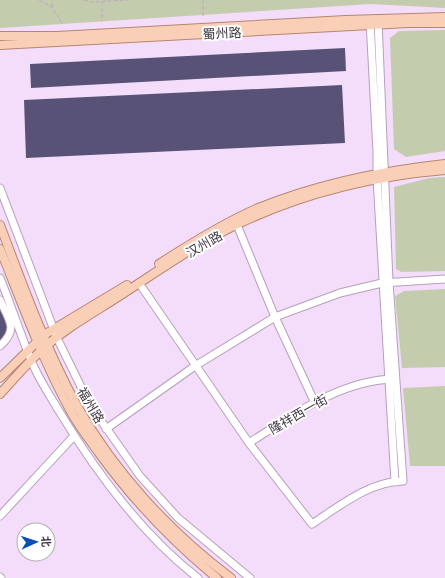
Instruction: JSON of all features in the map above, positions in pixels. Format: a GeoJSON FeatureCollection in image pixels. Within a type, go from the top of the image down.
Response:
{"type":"FeatureCollection","features":[{"type":"Feature","properties":{"kind":"main road","name":"蜀州路"},"geometry":{"type":"LineString","coordinates":[[0,45],[445,17]]}},
{"type":"Feature","properties":{"kind":"main road","name":"蜀州路"},"geometry":{"type":"LineString","coordinates":[[0,36],[57,36],[374,22],[445,23]]}},
{"type":"Feature","properties":{"kind":"main road","name":"汉州路"},"geometry":{"type":"LineString","coordinates":[[0,378],[44,335],[208,233],[304,197],[380,176],[445,164]]}},
{"type":"Feature","properties":{"kind":"main road","name":"汉州路"},"geometry":{"type":"LineString","coordinates":[[380,176],[445,170]]}},
{"type":"Feature","properties":{"kind":"main road","name":"汉州路"},"geometry":{"type":"LineString","coordinates":[[0,394],[41,350],[57,338],[139,283],[236,222]]}},
{"type":"Feature","properties":{"kind":"main road","name":"福州路"},"geometry":{"type":"LineString","coordinates":[[0,225],[48,345],[77,406],[101,443],[126,478],[151,506],[180,534],[231,578]]}},
{"type":"Feature","properties":{"kind":"main road","name":"福州路"},"geometry":{"type":"LineString","coordinates":[[0,248],[37,341],[70,411],[119,480],[161,527],[187,553],[217,578]]}},
{"type":"Feature","properties":{"kind":"street"},"geometry":{"type":"LineString","coordinates":[[374,22],[377,152],[380,176],[392,379],[395,482]]}},
{"type":"Feature","properties":{"kind":"street","name":"福州路"},"geometry":{"type":"LineString","coordinates":[[0,188],[57,338],[90,405],[140,476],[178,518],[250,578]]}},
{"type":"Feature","properties":{"kind":"street"},"geometry":{"type":"LineString","coordinates":[[236,222],[275,317],[314,402]]}},
{"type":"Feature","properties":{"kind":"street"},"geometry":{"type":"LineString","coordinates":[[0,278],[31,361],[74,436],[118,497],[137,520],[164,548],[198,578]]}},
{"type":"Feature","properties":{"kind":"street"},"geometry":{"type":"LineString","coordinates":[[106,429],[195,366],[275,317],[340,293],[386,282],[445,279]]}},
{"type":"Feature","properties":{"kind":"street"},"geometry":{"type":"LineString","coordinates":[[139,283],[249,443],[312,524],[356,496],[380,486],[403,481],[392,379]]}},
{"type":"Feature","properties":{"kind":"street"},"geometry":{"type":"LineString","coordinates":[[0,300],[11,327],[9,338],[0,346]]}},
{"type":"Feature","properties":{"kind":"street","name":"隆祥西一街"},"geometry":{"type":"LineString","coordinates":[[249,443],[314,402],[341,391],[392,379]]}},
{"type":"Feature","properties":{"kind":"street"},"geometry":{"type":"LineString","coordinates":[[0,516],[74,436]]}},
{"type":"Feature","properties":{"kind":"path"},"geometry":{"type":"LineString","coordinates":[[38,0],[52,7],[62,23]]}},
{"type":"Feature","properties":{"kind":"path"},"geometry":{"type":"LineString","coordinates":[[52,0],[52,7]]}},
{"type":"Feature","properties":{"kind":"path"},"geometry":{"type":"LineString","coordinates":[[84,0],[90,2],[129,0]]}},
{"type":"Feature","properties":{"kind":"path"},"geometry":{"type":"LineString","coordinates":[[203,0],[203,16]]}},
{"type":"Feature","properties":{"kind":"path"},"geometry":{"type":"LineString","coordinates":[[102,1],[102,21]]}},
{"type":"Feature","properties":{"kind":"green space"},"geometry":{"type":"Polygon","coordinates":[[[0,0],[445,0],[445,8],[371,4],[0,28],[0,0]]]}},
{"type":"Feature","properties":{"kind":"green space"},"geometry":{"type":"Polygon","coordinates":[[[445,30],[445,151],[406,157],[394,149],[390,38],[399,31],[445,30]]]}},
{"type":"Feature","properties":{"kind":"green space"},"geometry":{"type":"Polygon","coordinates":[[[445,177],[445,271],[401,272],[396,269],[394,187],[429,178],[445,177]]]}},
{"type":"Feature","properties":{"kind":"green space"},"geometry":{"type":"Polygon","coordinates":[[[445,289],[445,367],[402,368],[395,296],[404,291],[445,289]]]}},
{"type":"Feature","properties":{"kind":"green space"},"geometry":{"type":"Polygon","coordinates":[[[445,386],[445,466],[410,466],[403,388],[445,386]]]}},
{"type":"Feature","properties":{"kind":"building"},"geometry":{"type":"Polygon","coordinates":[[[345,48],[346,71],[31,88],[30,64],[345,48]]]}},
{"type":"Feature","properties":{"kind":"building"},"geometry":{"type":"Polygon","coordinates":[[[342,85],[345,143],[26,158],[24,100],[342,85]]]}},
{"type":"Feature","properties":{"kind":"building"},"geometry":{"type":"Polygon","coordinates":[[[0,304],[9,324],[9,332],[0,344],[0,304]]]}}]}
